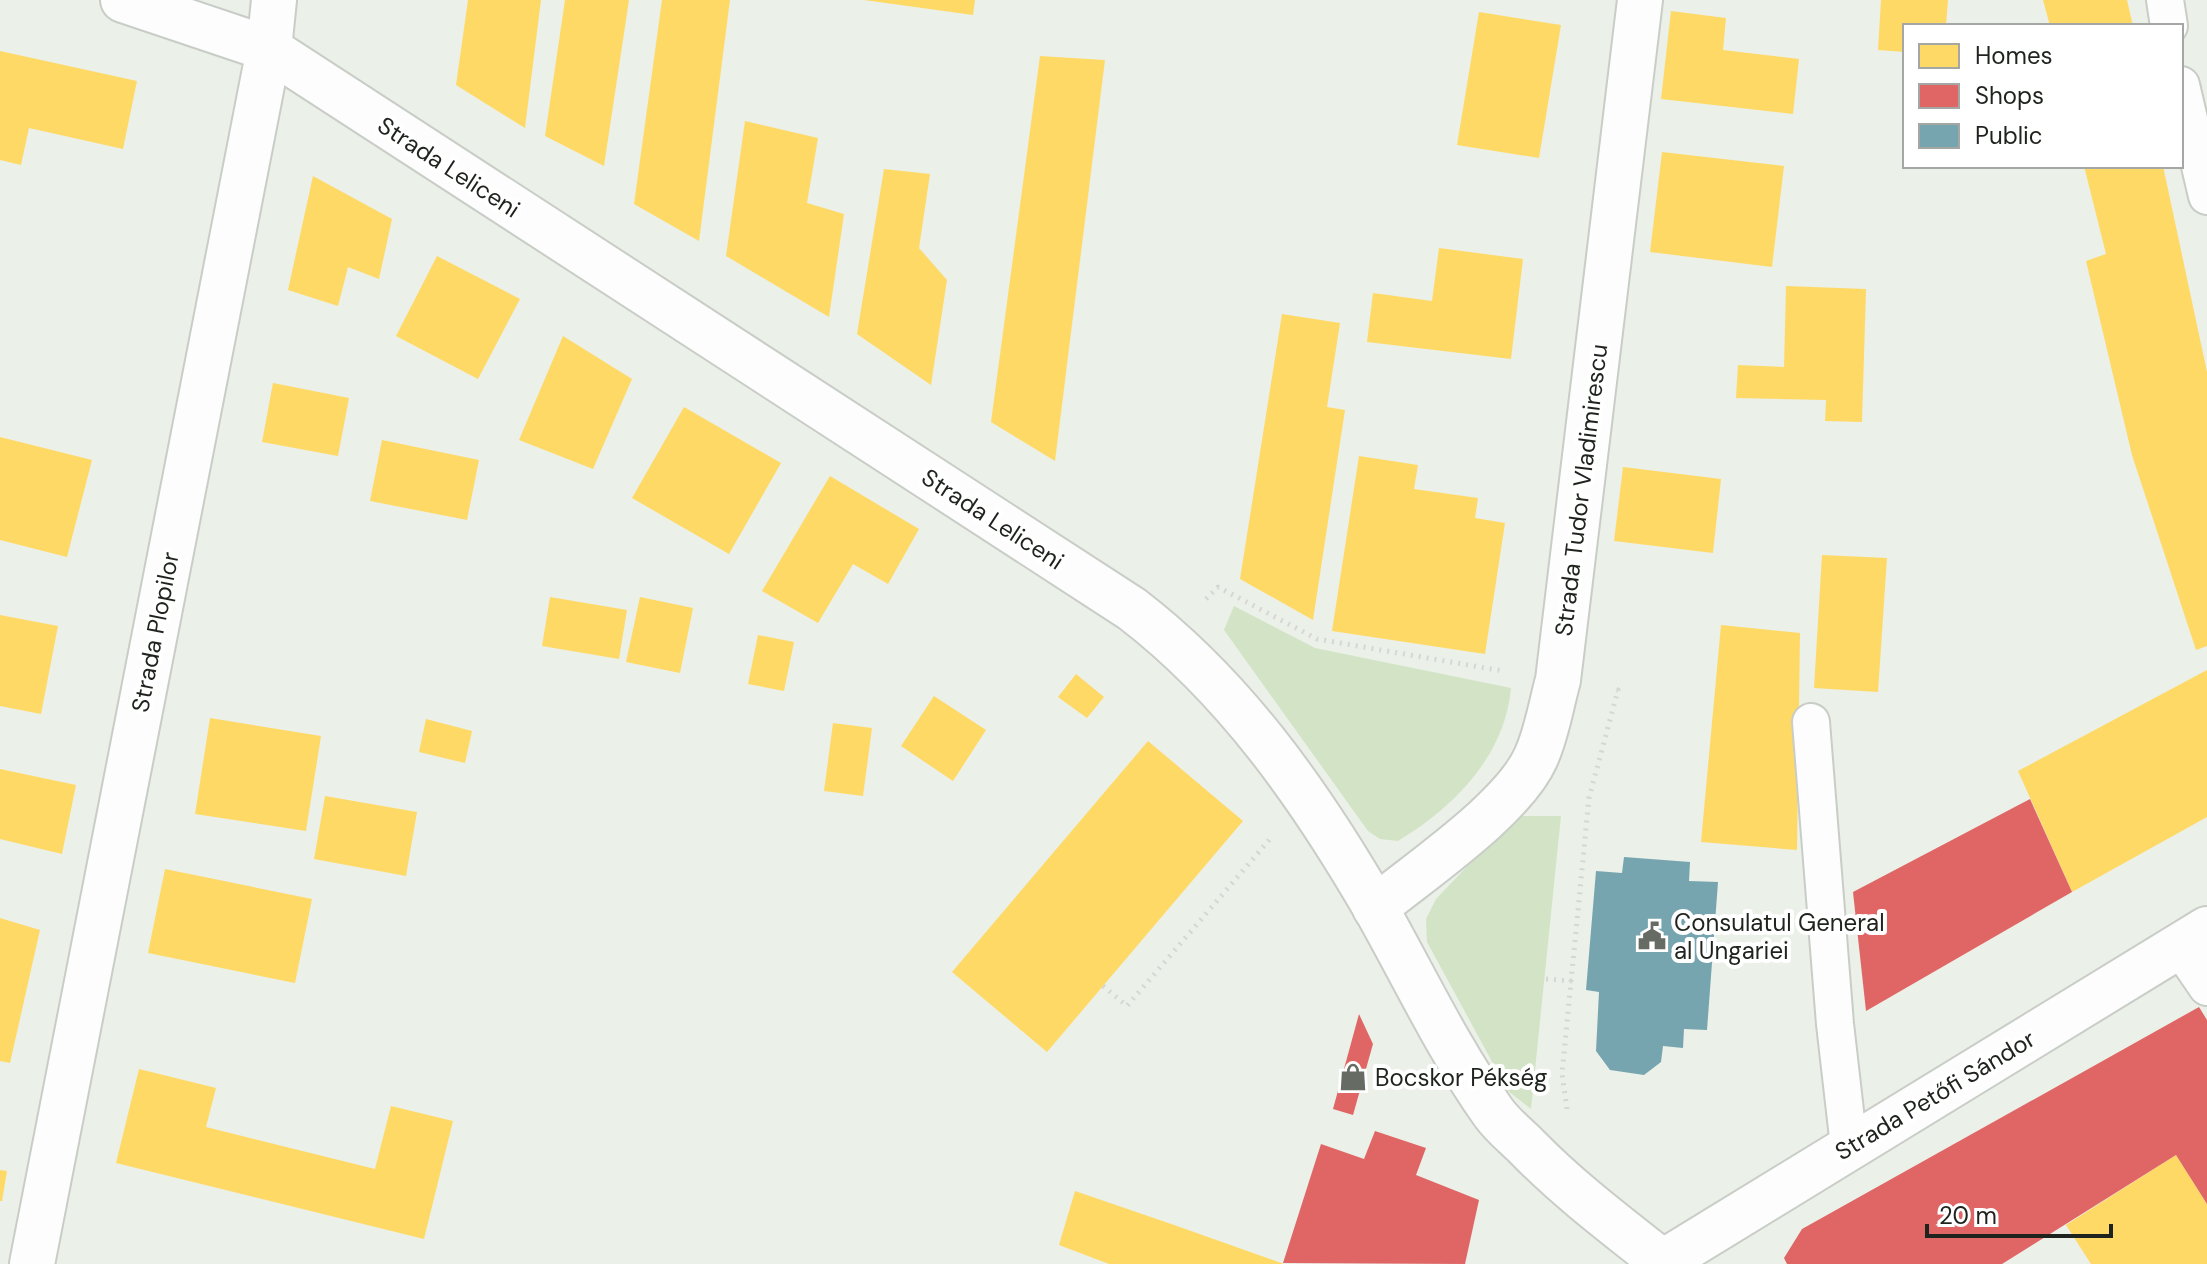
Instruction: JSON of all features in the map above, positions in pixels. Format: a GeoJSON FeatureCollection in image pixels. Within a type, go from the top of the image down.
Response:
{"type":"FeatureCollection","features":[{"type":"Feature","properties":{"kind":"street","name":"Strada Leliceni"},"geometry":{"type":"LineString","coordinates":[[123,0],[269,49],[1132,609],[1169,637],[1267,742],[1307,795],[1375,908],[1445,1038],[1495,1115],[1573,1194],[1664,1263]]}},
{"type":"Feature","properties":{"kind":"street","name":"Strada Plopilor"},"geometry":{"type":"LineString","coordinates":[[32,1264],[269,49],[274,0]]}},
{"type":"Feature","properties":{"kind":"street","name":"Strada Tudor Vladimirescu"},"geometry":{"type":"LineString","coordinates":[[1375,908],[1518,786],[1536,758],[1558,680],[1640,0]]}},
{"type":"Feature","properties":{"kind":"street","name":"Strada Petőfi Sándor"},"geometry":{"type":"LineString","coordinates":[[1664,1263],[1849,1146],[2193,937]]}},
{"type":"Feature","properties":{"kind":"lane"},"geometry":{"type":"LineString","coordinates":[[2165,0],[2169,24]]}},
{"type":"Feature","properties":{"kind":"lane"},"geometry":{"type":"LineString","coordinates":[[2183,94],[2207,196]]}},
{"type":"Feature","properties":{"kind":"lane"},"geometry":{"type":"LineString","coordinates":[[1811,722],[1835,1024],[1849,1146]]}},
{"type":"Feature","properties":{"kind":"lane"},"geometry":{"type":"LineString","coordinates":[[2193,937],[2207,987]]}},
{"type":"Feature","properties":{"kind":"path"},"geometry":{"type":"LineString","coordinates":[[1169,637],[1218,587],[1317,639],[1618,690],[1589,798],[1562,1074],[1573,1194]]}},
{"type":"Feature","properties":{"kind":"path"},"geometry":{"type":"LineString","coordinates":[[1103,986],[1127,1006],[1307,795]]}},
{"type":"Feature","properties":{"kind":"path"},"geometry":{"type":"LineString","coordinates":[[1546,979],[1572,981]]}},
{"type":"Feature","properties":{"kind":"green space"},"geometry":{"type":"Polygon","coordinates":[[[1234,606],[1315,648],[1511,688],[1499,736],[1457,796],[1398,841],[1380,839],[1368,831],[1224,630],[1234,606]]]}},
{"type":"Feature","properties":{"kind":"green space"},"geometry":{"type":"Polygon","coordinates":[[[1515,816],[1561,816],[1531,1109],[1508,1091],[1427,942],[1426,919],[1436,899],[1515,816]]]}},
{"type":"Feature","properties":{"kind":"building: Homes"},"geometry":{"type":"Polygon","coordinates":[[[468,0],[541,0],[525,128],[456,85],[468,0]]]}},
{"type":"Feature","properties":{"kind":"building: Homes"},"geometry":{"type":"Polygon","coordinates":[[[565,0],[629,0],[604,166],[545,136],[565,0]]]}},
{"type":"Feature","properties":{"kind":"building: Homes"},"geometry":{"type":"Polygon","coordinates":[[[662,0],[730,0],[699,241],[634,204],[662,0]]]}},
{"type":"Feature","properties":{"kind":"building: Homes"},"geometry":{"type":"Polygon","coordinates":[[[864,0],[975,0],[973,15],[864,0]]]}},
{"type":"Feature","properties":{"kind":"building: Homes"},"geometry":{"type":"Polygon","coordinates":[[[1881,0],[1948,0],[1946,24],[1903,24],[1903,52],[1878,50],[1881,0]]]}},
{"type":"Feature","properties":{"kind":"building: Homes"},"geometry":{"type":"Polygon","coordinates":[[[2043,0],[2127,0],[2133,24],[2049,24],[2043,0]]]}},
{"type":"Feature","properties":{"kind":"building: Homes"},"geometry":{"type":"Polygon","coordinates":[[[1671,11],[1726,18],[1723,50],[1799,59],[1793,114],[1661,99],[1671,11]]]}},
{"type":"Feature","properties":{"kind":"building: Homes"},"geometry":{"type":"Polygon","coordinates":[[[1479,12],[1561,25],[1539,158],[1457,145],[1479,12]]]}},
{"type":"Feature","properties":{"kind":"building: Homes"},"geometry":{"type":"Polygon","coordinates":[[[0,51],[137,81],[123,149],[29,128],[21,165],[0,160],[0,51]]]}},
{"type":"Feature","properties":{"kind":"building: Homes"},"geometry":{"type":"Polygon","coordinates":[[[1040,56],[1105,60],[1055,461],[991,422],[1040,56]]]}},
{"type":"Feature","properties":{"kind":"building: Homes"},"geometry":{"type":"Polygon","coordinates":[[[745,121],[818,138],[807,203],[844,214],[829,317],[726,256],[745,121]]]}},
{"type":"Feature","properties":{"kind":"building: Homes"},"geometry":{"type":"Polygon","coordinates":[[[1662,152],[1784,166],[1772,267],[1650,252],[1662,152]]]}},
{"type":"Feature","properties":{"kind":"building: Homes"},"geometry":{"type":"Polygon","coordinates":[[[2084,168],[2163,168],[2207,372],[2207,646],[2196,650],[2132,455],[2086,261],[2106,254],[2084,168]]]}},
{"type":"Feature","properties":{"kind":"building: Homes"},"geometry":{"type":"Polygon","coordinates":[[[884,169],[930,174],[919,248],[947,280],[931,385],[857,334],[884,169]]]}},
{"type":"Feature","properties":{"kind":"building: Homes"},"geometry":{"type":"Polygon","coordinates":[[[313,176],[392,219],[379,279],[348,267],[338,306],[288,290],[313,176]]]}},
{"type":"Feature","properties":{"kind":"building: Homes"},"geometry":{"type":"Polygon","coordinates":[[[1439,248],[1523,259],[1511,359],[1367,342],[1373,293],[1432,301],[1439,248]]]}},
{"type":"Feature","properties":{"kind":"building: Homes"},"geometry":{"type":"Polygon","coordinates":[[[437,256],[520,299],[478,379],[396,336],[437,256]]]}},
{"type":"Feature","properties":{"kind":"building: Homes"},"geometry":{"type":"Polygon","coordinates":[[[1786,286],[1866,289],[1862,422],[1825,421],[1826,400],[1736,398],[1738,365],[1784,367],[1786,286]]]}},
{"type":"Feature","properties":{"kind":"building: Homes"},"geometry":{"type":"Polygon","coordinates":[[[1282,314],[1340,323],[1327,407],[1345,410],[1313,620],[1240,579],[1282,314]]]}},
{"type":"Feature","properties":{"kind":"building: Homes"},"geometry":{"type":"Polygon","coordinates":[[[563,336],[632,379],[593,469],[519,440],[563,336]]]}},
{"type":"Feature","properties":{"kind":"building: Homes"},"geometry":{"type":"Polygon","coordinates":[[[273,383],[349,398],[338,456],[262,442],[273,383]]]}},
{"type":"Feature","properties":{"kind":"building: Homes"},"geometry":{"type":"Polygon","coordinates":[[[684,407],[781,463],[729,554],[632,498],[684,407]]]}},
{"type":"Feature","properties":{"kind":"building: Homes"},"geometry":{"type":"Polygon","coordinates":[[[0,437],[92,460],[67,557],[0,540],[0,437]]]}},
{"type":"Feature","properties":{"kind":"building: Homes"},"geometry":{"type":"Polygon","coordinates":[[[382,440],[479,460],[467,520],[370,501],[382,440]]]}},
{"type":"Feature","properties":{"kind":"building: Homes"},"geometry":{"type":"Polygon","coordinates":[[[1359,456],[1418,465],[1414,489],[1478,498],[1475,518],[1505,523],[1485,654],[1332,631],[1359,456]]]}},
{"type":"Feature","properties":{"kind":"building: Homes"},"geometry":{"type":"Polygon","coordinates":[[[1623,467],[1721,479],[1713,553],[1614,541],[1623,467]]]}},
{"type":"Feature","properties":{"kind":"building: Homes"},"geometry":{"type":"Polygon","coordinates":[[[830,476],[919,529],[888,584],[853,564],[818,623],[762,591],[830,476]]]}},
{"type":"Feature","properties":{"kind":"building: Homes"},"geometry":{"type":"Polygon","coordinates":[[[1822,555],[1887,558],[1878,692],[1814,688],[1822,555]]]}},
{"type":"Feature","properties":{"kind":"building: Homes"},"geometry":{"type":"Polygon","coordinates":[[[550,597],[627,610],[619,659],[542,646],[550,597]]]}},
{"type":"Feature","properties":{"kind":"building: Homes"},"geometry":{"type":"Polygon","coordinates":[[[640,597],[693,608],[680,673],[626,662],[640,597]]]}},
{"type":"Feature","properties":{"kind":"building: Homes"},"geometry":{"type":"Polygon","coordinates":[[[0,615],[58,626],[41,714],[0,706],[0,615]]]}},
{"type":"Feature","properties":{"kind":"building: Homes"},"geometry":{"type":"Polygon","coordinates":[[[1721,625],[1800,633],[1797,850],[1701,842],[1721,625]]]}},
{"type":"Feature","properties":{"kind":"building: Homes"},"geometry":{"type":"Polygon","coordinates":[[[758,635],[794,642],[784,691],[748,684],[758,635]]]}},
{"type":"Feature","properties":{"kind":"building: Homes"},"geometry":{"type":"Polygon","coordinates":[[[2207,670],[2207,817],[2072,892],[2018,771],[2207,670]]]}},
{"type":"Feature","properties":{"kind":"building: Homes"},"geometry":{"type":"Polygon","coordinates":[[[1076,674],[1104,697],[1087,718],[1058,697],[1076,674]]]}},
{"type":"Feature","properties":{"kind":"building: Homes"},"geometry":{"type":"Polygon","coordinates":[[[934,696],[986,730],[953,781],[901,746],[934,696]]]}},
{"type":"Feature","properties":{"kind":"building: Homes"},"geometry":{"type":"Polygon","coordinates":[[[210,718],[321,736],[306,831],[195,814],[210,718]]]}},
{"type":"Feature","properties":{"kind":"building: Homes"},"geometry":{"type":"Polygon","coordinates":[[[426,719],[472,731],[465,763],[419,752],[426,719]]]}},
{"type":"Feature","properties":{"kind":"building: Homes"},"geometry":{"type":"Polygon","coordinates":[[[833,723],[872,728],[863,796],[824,791],[833,723]]]}},
{"type":"Feature","properties":{"kind":"building: Homes"},"geometry":{"type":"Polygon","coordinates":[[[1148,741],[1243,821],[1047,1052],[952,972],[1148,741]]]}},
{"type":"Feature","properties":{"kind":"building: Homes"},"geometry":{"type":"Polygon","coordinates":[[[0,769],[76,785],[62,854],[0,839],[0,769]]]}},
{"type":"Feature","properties":{"kind":"building: Homes"},"geometry":{"type":"Polygon","coordinates":[[[325,796],[417,812],[406,876],[314,859],[325,796]]]}},
{"type":"Feature","properties":{"kind":"building: Homes"},"geometry":{"type":"Polygon","coordinates":[[[165,869],[312,899],[295,983],[148,953],[165,869]]]}},
{"type":"Feature","properties":{"kind":"building: Homes"},"geometry":{"type":"Polygon","coordinates":[[[0,918],[40,930],[10,1063],[0,1061],[0,918]]]}},
{"type":"Feature","properties":{"kind":"building: Homes"},"geometry":{"type":"Polygon","coordinates":[[[139,1069],[216,1088],[206,1127],[375,1169],[391,1106],[453,1121],[424,1239],[116,1163],[139,1069]]]}},
{"type":"Feature","properties":{"kind":"building: Homes"},"geometry":{"type":"Polygon","coordinates":[[[2176,1155],[2207,1204],[2207,1264],[2091,1264],[2066,1225],[2176,1155]]]}},
{"type":"Feature","properties":{"kind":"building: Homes"},"geometry":{"type":"Polygon","coordinates":[[[0,1170],[7,1171],[2,1201],[0,1201],[0,1170]]]}},
{"type":"Feature","properties":{"kind":"building: Homes"},"geometry":{"type":"Polygon","coordinates":[[[1075,1191],[1284,1264],[1109,1264],[1059,1245],[1075,1191]]]}},
{"type":"Feature","properties":{"kind":"building: Shops"},"geometry":{"type":"Polygon","coordinates":[[[2030,799],[2072,892],[1866,1011],[1853,892],[2030,799]]]}},
{"type":"Feature","properties":{"kind":"building: Shops"},"geometry":{"type":"Polygon","coordinates":[[[2199,1007],[2207,1020],[2207,1204],[2176,1155],[2002,1264],[1787,1264],[1784,1258],[1802,1229],[2199,1007]]]}},
{"type":"Feature","properties":{"kind":"building: Shops","name":"Bocskor Pékség"},"geometry":{"type":"Polygon","coordinates":[[[1359,1014],[1373,1044],[1353,1115],[1333,1109],[1359,1014]]]}},
{"type":"Feature","properties":{"kind":"building: Shops"},"geometry":{"type":"Polygon","coordinates":[[[1375,1131],[1426,1148],[1416,1175],[1479,1200],[1465,1264],[1283,1263],[1321,1144],[1364,1159],[1375,1131]]]}},
{"type":"Feature","properties":{"kind":"building: Public","name":"Consulatul General al Ungariei"},"geometry":{"type":"Polygon","coordinates":[[[1624,857],[1690,862],[1689,881],[1718,882],[1707,1030],[1684,1029],[1683,1048],[1663,1046],[1661,1062],[1644,1075],[1610,1070],[1596,1051],[1599,992],[1586,990],[1596,871],[1622,873],[1624,857]]]}},
{"type":"Feature","properties":{"kind":"place","name":"Consulatul General al Ungariei"},"geometry":{"type":"Point","coordinates":[1652,936]}},
{"type":"Feature","properties":{"kind":"place","name":"Bocskor Pékség"},"geometry":{"type":"Point","coordinates":[1353,1077]}}]}
